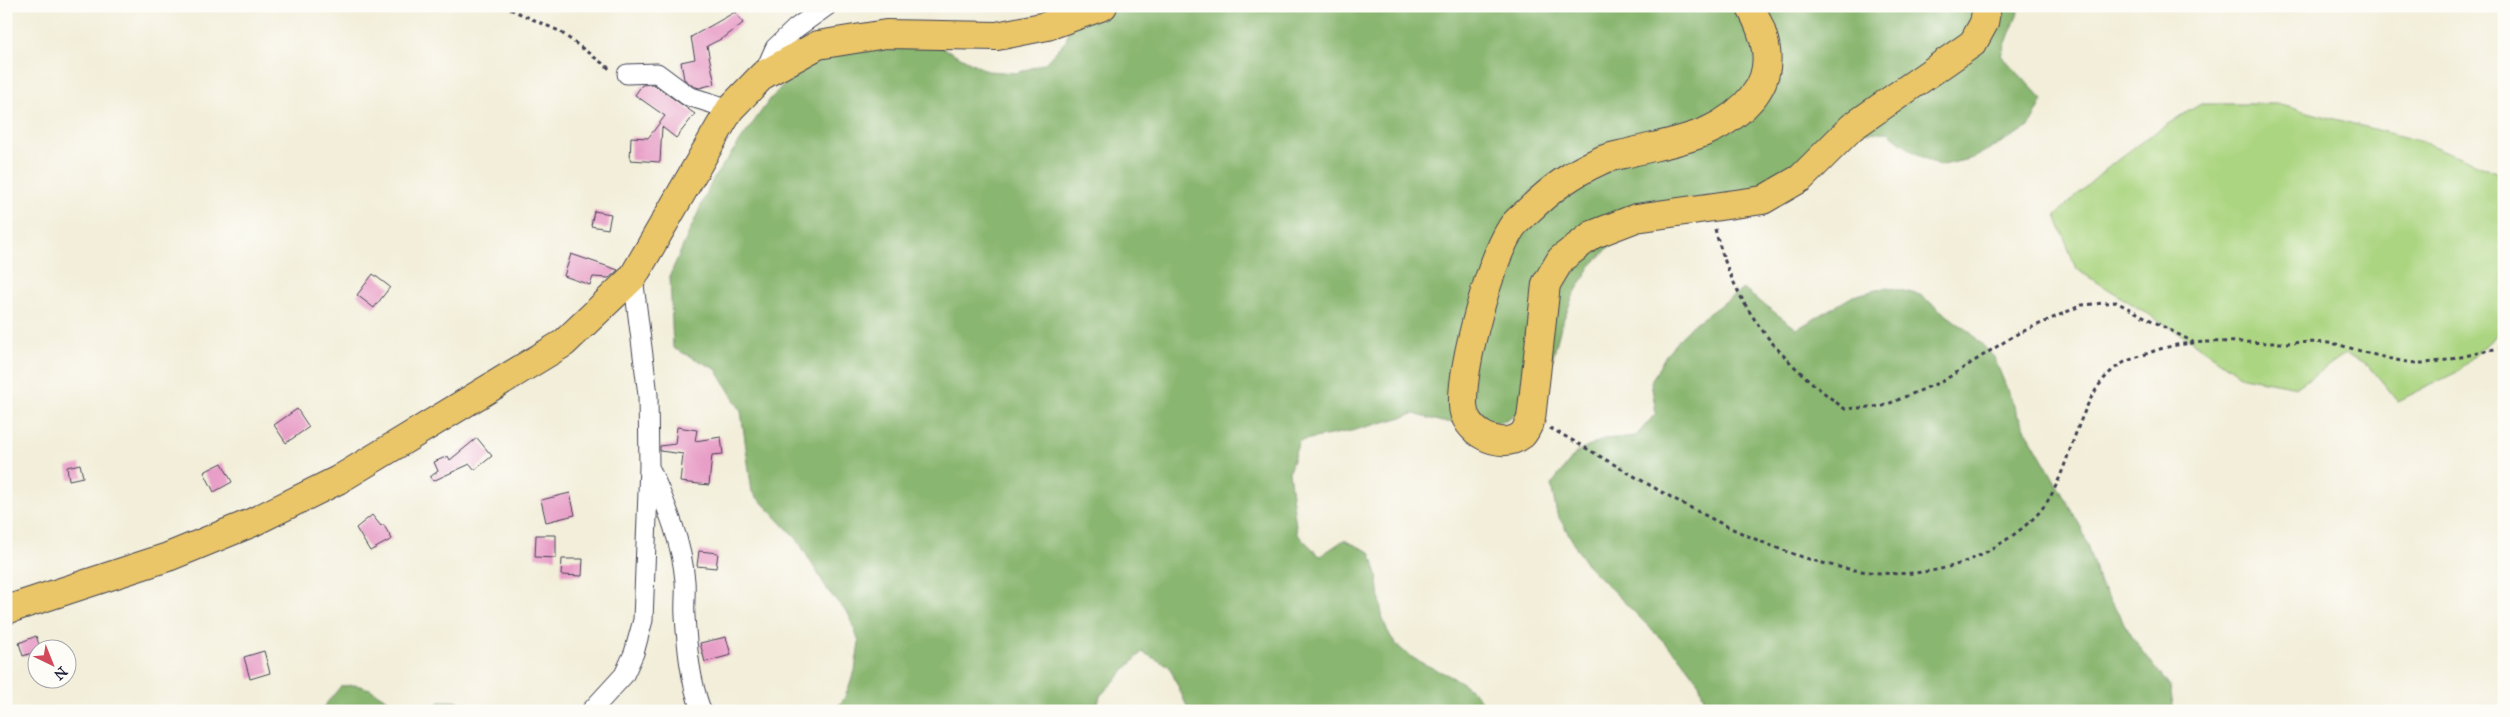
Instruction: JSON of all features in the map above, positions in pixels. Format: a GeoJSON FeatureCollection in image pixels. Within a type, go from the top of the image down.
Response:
{"type":"FeatureCollection","features":[{"type":"Feature","properties":{"kind":"highway"},"geometry":{"type":"LineString","coordinates":[[6,610],[168,557],[251,523],[338,480],[564,343],[633,277],[730,109],[763,75],[818,45],[886,34],[997,36],[1047,26],[1103,6]]}},
{"type":"Feature","properties":{"kind":"highway"},"geometry":{"type":"LineString","coordinates":[[1750,6],[1762,28],[1768,57],[1763,84],[1744,108],[1724,124],[1689,138],[1604,160],[1554,186],[1513,226],[1496,259],[1464,377],[1463,408],[1471,426],[1483,436],[1503,442],[1522,435],[1532,418],[1546,284],[1561,259],[1592,236],[1636,218],[1763,200],[1801,178],[1852,127],[1973,43],[1984,24],[1987,6]]}},
{"type":"Feature","properties":{"kind":"street"},"geometry":{"type":"LineString","coordinates":[[763,75],[775,48],[796,28],[827,6]]}},
{"type":"Feature","properties":{"kind":"street"},"geometry":{"type":"LineString","coordinates":[[627,74],[657,73],[688,96],[730,109]]}},
{"type":"Feature","properties":{"kind":"street"},"geometry":{"type":"LineString","coordinates":[[591,711],[624,675],[634,653],[642,620],[649,466],[648,396],[633,277]]}},
{"type":"Feature","properties":{"kind":"street"},"geometry":{"type":"LineString","coordinates":[[649,466],[671,515],[683,572],[688,655],[694,691],[701,710]]}},
{"type":"Feature","properties":{"kind":"path"},"geometry":{"type":"LineString","coordinates":[[504,6],[560,31],[610,70],[627,74]]}},
{"type":"Feature","properties":{"kind":"path"},"geometry":{"type":"LineString","coordinates":[[1710,209],[1721,252],[1736,292],[1779,353],[1845,409],[1883,406],[1943,381],[2014,335],[2082,305],[2116,302],[2194,342]]}},
{"type":"Feature","properties":{"kind":"path"},"geometry":{"type":"LineString","coordinates":[[1532,418],[1698,513],[1770,546],[1838,567],[1892,575],[1934,572],[1981,556],[2021,531],[2047,503],[2064,468],[2082,416],[2100,385],[2121,364],[2157,350],[2194,342],[2332,344],[2421,363],[2504,347]]}},
{"type":"Feature","properties":{"kind":"green space"},"geometry":{"type":"Polygon","coordinates":[[[1074,6],[2021,6],[2001,55],[2043,100],[2029,127],[1973,158],[1939,166],[1912,151],[1888,132],[1856,133],[1753,208],[1659,229],[1638,231],[1612,244],[1590,267],[1573,296],[1562,323],[1547,380],[1529,406],[1502,422],[1442,422],[1414,414],[1351,431],[1299,441],[1289,472],[1297,534],[1320,556],[1344,540],[1370,552],[1375,567],[1382,616],[1391,637],[1401,649],[1413,658],[1467,686],[1478,697],[1487,711],[1189,711],[1169,666],[1142,652],[1100,696],[1096,711],[834,711],[844,699],[855,671],[859,642],[849,615],[829,592],[797,539],[752,492],[741,411],[716,369],[673,348],[670,275],[713,179],[768,102],[819,44],[907,29],[987,71],[1017,73],[1045,63],[1066,41],[1074,13],[1074,6]]]}},
{"type":"Feature","properties":{"kind":"green space"},"geometry":{"type":"Polygon","coordinates":[[[2201,104],[2277,104],[2423,142],[2504,175],[2504,328],[2457,372],[2398,401],[2370,367],[2345,354],[2297,387],[2243,377],[2190,340],[2076,269],[2056,215],[2124,155],[2162,128],[2201,104]]]}},
{"type":"Feature","properties":{"kind":"green space"},"geometry":{"type":"Polygon","coordinates":[[[1888,287],[1920,295],[1972,334],[1994,357],[2018,416],[2082,529],[2100,584],[2133,638],[2170,687],[2174,711],[1708,711],[1699,683],[1681,659],[1586,564],[1557,514],[1551,485],[1576,453],[1604,439],[1636,436],[1656,413],[1651,382],[1667,353],[1691,326],[1743,289],[1797,329],[1853,296],[1888,287]]]}},
{"type":"Feature","properties":{"kind":"green space"},"geometry":{"type":"Polygon","coordinates":[[[356,685],[370,689],[405,711],[320,711],[341,686],[356,685]]]}},
{"type":"Feature","properties":{"kind":"green space"},"geometry":{"type":"Polygon","coordinates":[[[441,701],[464,703],[474,711],[428,711],[441,701]]]}},
{"type":"Feature","properties":{"kind":"building"},"geometry":{"type":"Polygon","coordinates":[[[735,12],[743,23],[725,37],[707,46],[715,84],[699,88],[693,86],[684,79],[681,62],[695,59],[691,37],[735,12]]]}},
{"type":"Feature","properties":{"kind":"building"},"geometry":{"type":"Polygon","coordinates":[[[653,84],[695,114],[676,138],[662,127],[660,162],[630,160],[631,137],[648,138],[665,116],[635,95],[642,85],[653,84]]]}},
{"type":"Feature","properties":{"kind":"building"},"geometry":{"type":"Polygon","coordinates":[[[594,211],[611,214],[608,229],[591,226],[594,211]]]}},
{"type":"Feature","properties":{"kind":"building"},"geometry":{"type":"Polygon","coordinates":[[[571,254],[618,270],[609,278],[593,277],[590,285],[564,276],[571,254]]]}},
{"type":"Feature","properties":{"kind":"building"},"geometry":{"type":"Polygon","coordinates":[[[373,274],[390,287],[374,308],[357,295],[373,274]]]}},
{"type":"Feature","properties":{"kind":"building"},"geometry":{"type":"Polygon","coordinates":[[[297,409],[309,427],[286,443],[274,425],[297,409]]]}},
{"type":"Feature","properties":{"kind":"building"},"geometry":{"type":"Polygon","coordinates":[[[677,427],[697,430],[695,441],[721,437],[723,454],[712,455],[709,485],[680,482],[683,454],[660,451],[660,446],[675,444],[677,427]]]}},
{"type":"Feature","properties":{"kind":"building"},"geometry":{"type":"Polygon","coordinates":[[[477,438],[492,456],[475,470],[470,464],[433,481],[430,477],[438,471],[434,462],[448,456],[450,460],[477,438]]]}},
{"type":"Feature","properties":{"kind":"building"},"geometry":{"type":"Polygon","coordinates":[[[222,463],[232,482],[214,492],[204,472],[222,463]]]}},
{"type":"Feature","properties":{"kind":"building"},"geometry":{"type":"Polygon","coordinates":[[[80,464],[83,477],[69,480],[67,467],[80,464]]]}},
{"type":"Feature","properties":{"kind":"building"},"geometry":{"type":"Polygon","coordinates":[[[570,493],[575,515],[546,522],[541,500],[570,493]]]}},
{"type":"Feature","properties":{"kind":"building"},"geometry":{"type":"Polygon","coordinates":[[[372,515],[381,526],[383,524],[392,539],[370,551],[356,528],[372,515]]]}},
{"type":"Feature","properties":{"kind":"building"},"geometry":{"type":"Polygon","coordinates":[[[536,535],[556,535],[556,558],[535,557],[536,535]]]}},
{"type":"Feature","properties":{"kind":"building"},"geometry":{"type":"Polygon","coordinates":[[[699,551],[718,553],[716,568],[697,566],[699,551]]]}},
{"type":"Feature","properties":{"kind":"building"},"geometry":{"type":"Polygon","coordinates":[[[562,559],[583,559],[582,576],[561,575],[562,559]]]}},
{"type":"Feature","properties":{"kind":"building"},"geometry":{"type":"Polygon","coordinates":[[[36,636],[37,640],[28,640],[28,654],[23,656],[19,643],[36,636]]]}},
{"type":"Feature","properties":{"kind":"building"},"geometry":{"type":"Polygon","coordinates":[[[726,637],[731,655],[705,662],[700,643],[726,637]]]}},
{"type":"Feature","properties":{"kind":"building"},"geometry":{"type":"Polygon","coordinates":[[[264,651],[270,673],[250,679],[244,657],[264,651]]]}}]}
